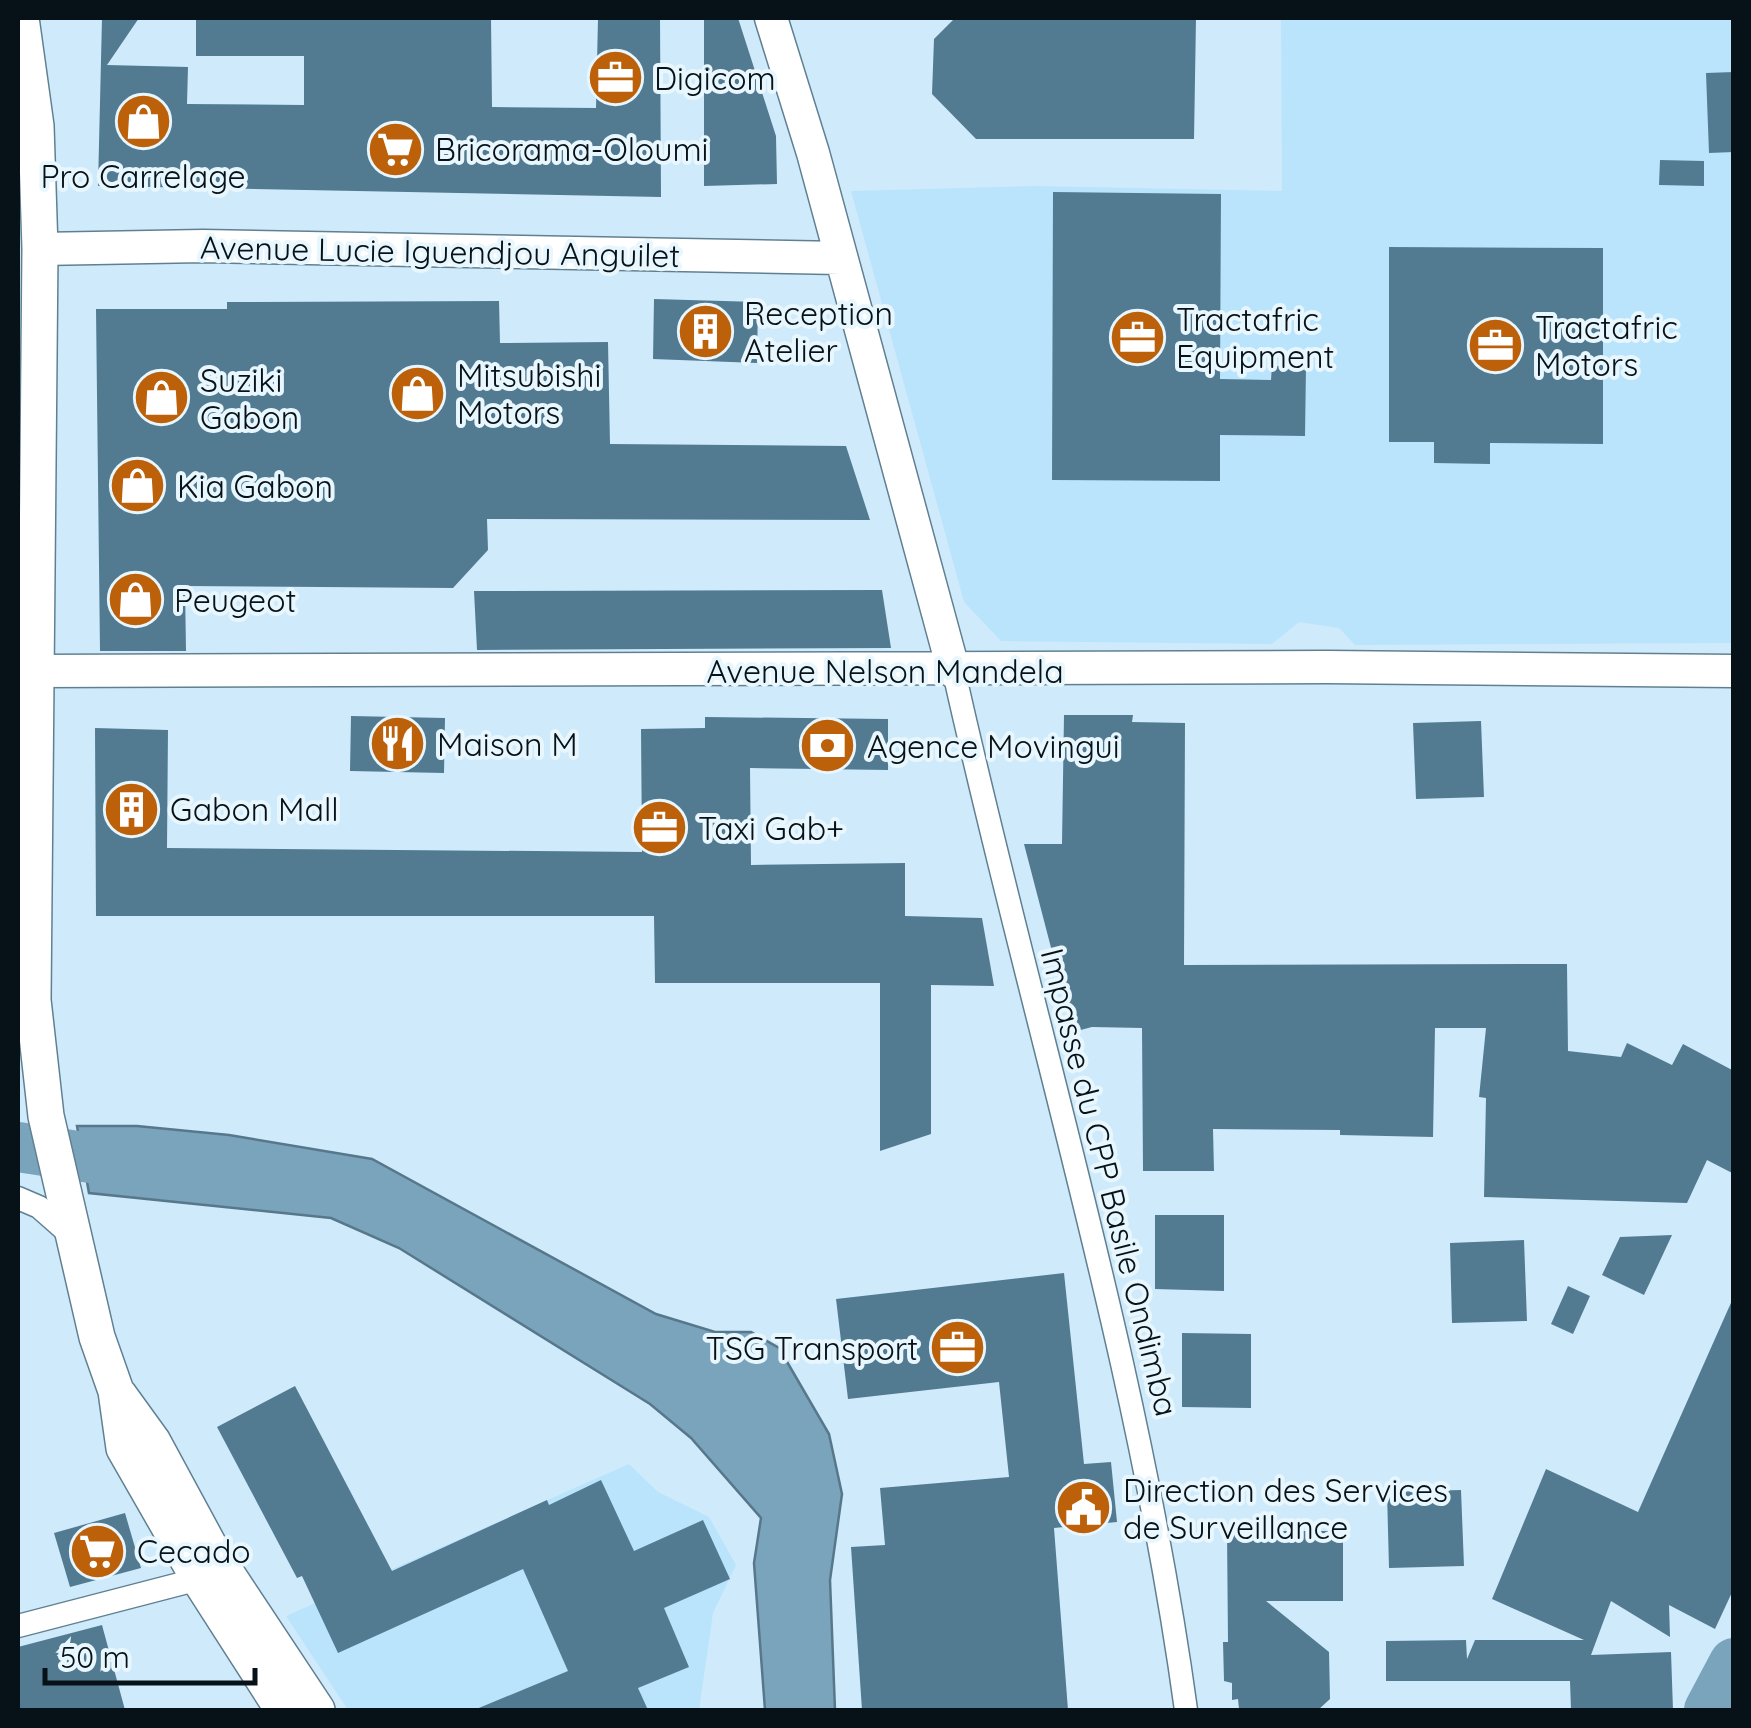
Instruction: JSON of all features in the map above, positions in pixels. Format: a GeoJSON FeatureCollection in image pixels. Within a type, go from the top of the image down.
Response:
{"type":"FeatureCollection","features":[{"type":"Feature","properties":{"kind":"main road"},"geometry":{"type":"LineString","coordinates":[[20,18],[36,126],[40,249],[27,671],[33,1000],[46,1116],[96,1336],[116,1390],[124,1448],[199,1580],[282,1710]]}},
{"type":"Feature","properties":{"kind":"main road"},"geometry":{"type":"LineString","coordinates":[[770,18],[954,672]]}},
{"type":"Feature","properties":{"kind":"main road","name":"Avenue Lucie Iguendjou Anguilet"},"geometry":{"type":"LineString","coordinates":[[40,249],[203,246],[840,258]]}},
{"type":"Feature","properties":{"kind":"main road","name":"Avenue Nelson Mandela"},"geometry":{"type":"LineString","coordinates":[[27,671],[1734,671]]}},
{"type":"Feature","properties":{"kind":"main road"},"geometry":{"type":"LineString","coordinates":[[116,1390],[152,1442],[213,1553],[318,1710]]}},
{"type":"Feature","properties":{"kind":"street","name":"Impasse du CPP Basile Ondimba"},"geometry":{"type":"LineString","coordinates":[[954,672],[990,836],[1143,1454],[1167,1569],[1186,1710]]}},
{"type":"Feature","properties":{"kind":"street"},"geometry":{"type":"LineString","coordinates":[[18,1198],[39,1207],[73,1238]]}},
{"type":"Feature","properties":{"kind":"street"},"geometry":{"type":"LineString","coordinates":[[18,1626],[199,1580]]}},
{"type":"Feature","properties":{"kind":"shaded area"},"geometry":{"type":"Polygon","coordinates":[[[1281,18],[1733,18],[1733,643],[1355,645],[1339,628],[1299,622],[1272,644],[1001,641],[964,602],[851,191],[1034,186],[1282,191],[1281,18]]]}},
{"type":"Feature","properties":{"kind":"shaded area"},"geometry":{"type":"Polygon","coordinates":[[[77,1126],[137,1126],[229,1135],[372,1159],[656,1314],[715,1332],[751,1332],[779,1348],[829,1434],[842,1494],[830,1580],[835,1710],[765,1710],[754,1563],[761,1518],[691,1438],[650,1404],[399,1248],[331,1218],[89,1193],[77,1126]]]}},
{"type":"Feature","properties":{"kind":"shaded area"},"geometry":{"type":"Polygon","coordinates":[[[629,1464],[658,1492],[709,1517],[736,1565],[713,1613],[699,1710],[348,1710],[286,1616],[629,1464]]]}},
{"type":"Feature","properties":{"kind":"building"},"geometry":{"type":"Polygon","coordinates":[[[102,18],[139,18],[107,65],[188,67],[187,104],[304,105],[304,56],[196,56],[196,18],[491,18],[492,107],[596,108],[598,18],[660,18],[661,197],[98,186],[102,18]]]}},
{"type":"Feature","properties":{"kind":"building"},"geometry":{"type":"Polygon","coordinates":[[[704,18],[738,18],[776,136],[777,184],[704,186],[704,18]]]}},
{"type":"Feature","properties":{"kind":"building"},"geometry":{"type":"Polygon","coordinates":[[[955,18],[1196,18],[1194,139],[976,139],[932,94],[934,39],[955,18]]]}},
{"type":"Feature","properties":{"kind":"building"},"geometry":{"type":"Polygon","coordinates":[[[1734,72],[1734,152],[1709,153],[1706,73],[1734,72]]]}},
{"type":"Feature","properties":{"kind":"building"},"geometry":{"type":"Polygon","coordinates":[[[1660,160],[1704,161],[1704,186],[1659,185],[1660,160]]]}},
{"type":"Feature","properties":{"kind":"building","name":"Tractafric Equipment"},"geometry":{"type":"Polygon","coordinates":[[[1053,192],[1221,194],[1220,379],[1271,380],[1272,366],[1306,366],[1305,436],[1220,435],[1220,481],[1052,480],[1053,192]]]}},
{"type":"Feature","properties":{"kind":"building","name":"Tractafric Motors"},"geometry":{"type":"Polygon","coordinates":[[[1389,247],[1603,248],[1603,444],[1490,443],[1490,464],[1434,463],[1434,442],[1389,442],[1389,247]]]}},
{"type":"Feature","properties":{"kind":"building","name":"Reception Atelier"},"geometry":{"type":"Polygon","coordinates":[[[654,299],[758,302],[757,363],[653,359],[654,299]]]}},
{"type":"Feature","properties":{"kind":"building"},"geometry":{"type":"Polygon","coordinates":[[[499,301],[500,343],[608,342],[610,444],[846,446],[870,520],[487,519],[488,550],[453,588],[185,586],[186,651],[100,651],[96,309],[227,309],[227,302],[499,301]]]}},
{"type":"Feature","properties":{"kind":"building"},"geometry":{"type":"Polygon","coordinates":[[[882,590],[891,648],[477,650],[474,591],[882,590]]]}},
{"type":"Feature","properties":{"kind":"building"},"geometry":{"type":"Polygon","coordinates":[[[1064,715],[1133,715],[1132,722],[1185,723],[1184,965],[1567,964],[1568,1051],[1621,1057],[1627,1043],[1672,1065],[1683,1044],[1734,1071],[1734,1174],[1707,1160],[1687,1203],[1484,1197],[1486,1098],[1479,1097],[1486,1028],[1435,1028],[1433,1137],[1340,1135],[1340,1130],[1213,1129],[1214,1171],[1143,1171],[1142,1028],[1092,1027],[1073,1032],[1024,844],[1062,844],[1064,715]]]}},
{"type":"Feature","properties":{"kind":"building","name":"Maison M"},"geometry":{"type":"Polygon","coordinates":[[[351,716],[445,718],[444,773],[350,771],[351,716]]]}},
{"type":"Feature","properties":{"kind":"building"},"geometry":{"type":"Polygon","coordinates":[[[705,717],[888,719],[888,770],[750,768],[751,865],[905,863],[905,916],[982,918],[994,986],[931,985],[931,1134],[880,1151],[880,983],[655,983],[654,916],[96,916],[95,728],[168,730],[167,848],[642,852],[641,729],[705,728],[705,717]]]}},
{"type":"Feature","properties":{"kind":"building"},"geometry":{"type":"Polygon","coordinates":[[[1481,721],[1484,797],[1416,799],[1413,723],[1481,721]]]}},
{"type":"Feature","properties":{"kind":"building"},"geometry":{"type":"Polygon","coordinates":[[[1155,1215],[1224,1215],[1224,1291],[1155,1289],[1155,1215]]]}},
{"type":"Feature","properties":{"kind":"building"},"geometry":{"type":"Polygon","coordinates":[[[1672,1235],[1644,1295],[1602,1275],[1620,1237],[1672,1235]]]}},
{"type":"Feature","properties":{"kind":"building"},"geometry":{"type":"Polygon","coordinates":[[[1524,1240],[1527,1321],[1452,1323],[1450,1243],[1524,1240]]]}},
{"type":"Feature","properties":{"kind":"building"},"geometry":{"type":"Polygon","coordinates":[[[1064,1273],[1084,1464],[1111,1462],[1117,1522],[1054,1528],[1068,1710],[862,1710],[851,1547],[885,1545],[880,1488],[1009,1477],[999,1382],[848,1399],[836,1299],[1064,1273]]]}},
{"type":"Feature","properties":{"kind":"building"},"geometry":{"type":"Polygon","coordinates":[[[1568,1286],[1590,1296],[1573,1334],[1551,1324],[1568,1286]]]}},
{"type":"Feature","properties":{"kind":"building"},"geometry":{"type":"Polygon","coordinates":[[[1734,1296],[1734,1588],[1715,1629],[1669,1605],[1670,1637],[1611,1601],[1591,1655],[1671,1652],[1673,1710],[1571,1710],[1570,1681],[1386,1681],[1386,1641],[1466,1640],[1467,1659],[1475,1640],[1584,1640],[1492,1599],[1546,1469],[1638,1512],[1734,1296]]]}},
{"type":"Feature","properties":{"kind":"building"},"geometry":{"type":"Polygon","coordinates":[[[1182,1333],[1251,1334],[1251,1408],[1182,1407],[1182,1333]]]}},
{"type":"Feature","properties":{"kind":"building"},"geometry":{"type":"Polygon","coordinates":[[[295,1386],[392,1571],[547,1500],[549,1505],[601,1480],[634,1551],[703,1520],[730,1579],[664,1608],[689,1667],[638,1688],[648,1710],[474,1710],[568,1671],[523,1569],[338,1653],[302,1576],[297,1578],[217,1427],[295,1386]]]}},
{"type":"Feature","properties":{"kind":"building"},"geometry":{"type":"Polygon","coordinates":[[[1461,1490],[1464,1566],[1389,1568],[1387,1492],[1461,1490]]]}},
{"type":"Feature","properties":{"kind":"building","name":"Cecado"},"geometry":{"type":"Polygon","coordinates":[[[125,1513],[141,1568],[70,1587],[54,1533],[125,1513]]]}},
{"type":"Feature","properties":{"kind":"building"},"geometry":{"type":"Polygon","coordinates":[[[1227,1531],[1343,1531],[1343,1601],[1266,1601],[1329,1652],[1330,1699],[1318,1710],[1239,1709],[1238,1699],[1232,1700],[1232,1683],[1224,1681],[1223,1642],[1228,1642],[1227,1531]]]}},
{"type":"Feature","properties":{"kind":"building"},"geometry":{"type":"Polygon","coordinates":[[[102,1625],[125,1710],[18,1710],[18,1647],[102,1625]]]}},
{"type":"Feature","properties":{"kind":"waterway"},"geometry":{"type":"LineString","coordinates":[[18,1147],[150,1167]]}},
{"type":"Feature","properties":{"kind":"waterway"},"geometry":{"type":"LineString","coordinates":[[1709,1710],[1734,1663]]}},
{"type":"Feature","properties":{"kind":"place","name":"Digicom"},"geometry":{"type":"Point","coordinates":[615,78]}},
{"type":"Feature","properties":{"kind":"place","name":"Pro Carrelage"},"geometry":{"type":"Point","coordinates":[143,122]}},
{"type":"Feature","properties":{"kind":"place","name":"Bricorama-Oloumi"},"geometry":{"type":"Point","coordinates":[396,149]}},
{"type":"Feature","properties":{"kind":"place","name":"Reception Atelier"},"geometry":{"type":"Point","coordinates":[705,331]}},
{"type":"Feature","properties":{"kind":"place","name":"Tractafric Equipment"},"geometry":{"type":"Point","coordinates":[1137,337]}},
{"type":"Feature","properties":{"kind":"place","name":"Tractafric Motors"},"geometry":{"type":"Point","coordinates":[1496,345]}},
{"type":"Feature","properties":{"kind":"place","name":"Mitsubishi Motors"},"geometry":{"type":"Point","coordinates":[418,393]}},
{"type":"Feature","properties":{"kind":"place","name":"Suziki Gabon"},"geometry":{"type":"Point","coordinates":[161,398]}},
{"type":"Feature","properties":{"kind":"place","name":"Kia Gabon"},"geometry":{"type":"Point","coordinates":[138,486]}},
{"type":"Feature","properties":{"kind":"place","name":"Peugeot"},"geometry":{"type":"Point","coordinates":[135,600]}},
{"type":"Feature","properties":{"kind":"place","name":"Maison M"},"geometry":{"type":"Point","coordinates":[398,744]}},
{"type":"Feature","properties":{"kind":"place","name":"Agence Movingui"},"geometry":{"type":"Point","coordinates":[828,746]}},
{"type":"Feature","properties":{"kind":"place","name":"Gabon Mall"},"geometry":{"type":"Point","coordinates":[131,809]}},
{"type":"Feature","properties":{"kind":"place","name":"Taxi Gab+"},"geometry":{"type":"Point","coordinates":[659,828]}},
{"type":"Feature","properties":{"kind":"place","name":"TSG Transport"},"geometry":{"type":"Point","coordinates":[957,1348]}},
{"type":"Feature","properties":{"kind":"place","name":"Direction des Services de Surveillance"},"geometry":{"type":"Point","coordinates":[1084,1508]}},
{"type":"Feature","properties":{"kind":"place","name":"Cecado"},"geometry":{"type":"Point","coordinates":[98,1551]}}]}
